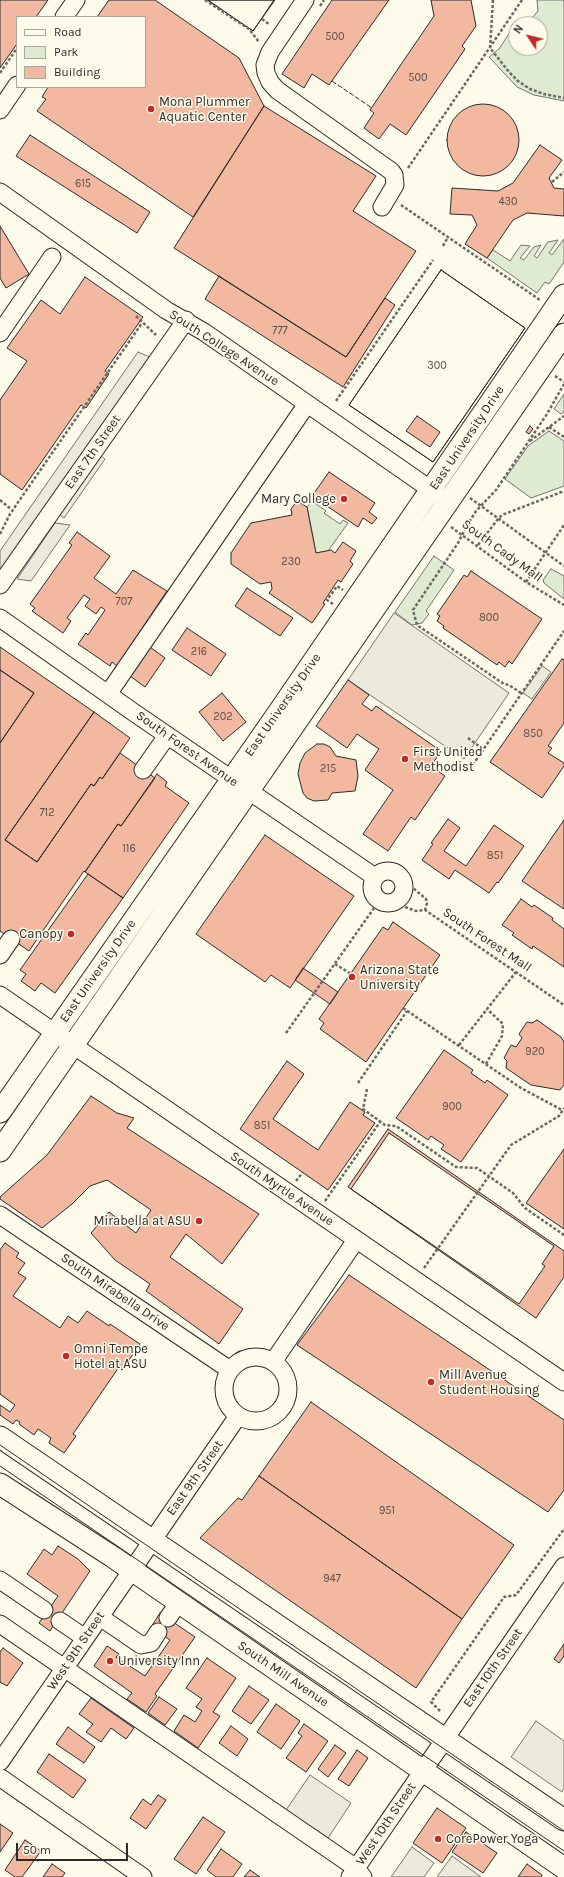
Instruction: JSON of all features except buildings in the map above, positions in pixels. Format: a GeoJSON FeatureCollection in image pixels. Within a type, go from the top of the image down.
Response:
{"type":"FeatureCollection","features":[{"type":"Feature","properties":{"kind":"main road","name":"East University Drive"},"geometry":{"type":"LineString","coordinates":[[0,1112],[231,780],[564,295]]}},
{"type":"Feature","properties":{"kind":"main road"},"geometry":{"type":"LineString","coordinates":[[545,323],[564,334]]}},
{"type":"Feature","properties":{"kind":"main road","name":"East University Drive"},"geometry":{"type":"LineString","coordinates":[[0,1150],[564,334]]}},
{"type":"Feature","properties":{"kind":"main road"},"geometry":{"type":"LineString","coordinates":[[0,1437],[564,1820]]}},
{"type":"Feature","properties":{"kind":"main road","name":"South Mill Avenue"},"geometry":{"type":"LineString","coordinates":[[0,1484],[131,1571],[168,1618],[423,1770],[564,1868]]}},
{"type":"Feature","properties":{"kind":"street"},"geometry":{"type":"LineString","coordinates":[[65,16],[76,0]]}},
{"type":"Feature","properties":{"kind":"street"},"geometry":{"type":"LineString","coordinates":[[310,6],[270,52],[265,65],[266,73],[270,82],[278,90],[391,170],[396,180],[390,205]]}},
{"type":"Feature","properties":{"kind":"street"},"geometry":{"type":"LineString","coordinates":[[0,110],[16,86]]}},
{"type":"Feature","properties":{"kind":"street","name":"South College Avenue"},"geometry":{"type":"LineString","coordinates":[[0,192],[166,310],[186,320],[448,502]]}},
{"type":"Feature","properties":{"kind":"street"},"geometry":{"type":"LineString","coordinates":[[0,333],[52,257]]}},
{"type":"Feature","properties":{"kind":"street","name":"East 7th Street"},"geometry":{"type":"LineString","coordinates":[[0,585],[186,320]]}},
{"type":"Feature","properties":{"kind":"street"},"geometry":{"type":"LineString","coordinates":[[108,694],[307,404]]}},
{"type":"Feature","properties":{"kind":"street","name":"South Forest Avenue"},"geometry":{"type":"LineString","coordinates":[[0,618],[167,736],[374,877]]}},
{"type":"Feature","properties":{"kind":"street"},"geometry":{"type":"LineString","coordinates":[[143,770],[167,736]]}},
{"type":"Feature","properties":{"kind":"street"},"geometry":{"type":"LineString","coordinates":[[391,871],[402,879],[401,893],[388,903],[380,901],[372,893],[372,882],[374,877],[382,872],[391,871]]}},
{"type":"Feature","properties":{"kind":"street"},"geometry":{"type":"LineString","coordinates":[[0,955],[11,939]]}},
{"type":"Feature","properties":{"kind":"street","name":"South Myrtle Avenue"},"geometry":{"type":"LineString","coordinates":[[0,995],[564,1382]]}},
{"type":"Feature","properties":{"kind":"street","name":"South Mirabella Drive"},"geometry":{"type":"LineString","coordinates":[[0,1215],[230,1370]]}},
{"type":"Feature","properties":{"kind":"street"},"geometry":{"type":"LineString","coordinates":[[273,1362],[356,1240]]}},
{"type":"Feature","properties":{"kind":"street"},"geometry":{"type":"LineString","coordinates":[[255,1357],[264,1358],[273,1362],[281,1368],[286,1377],[288,1387],[287,1397],[283,1407],[267,1420],[257,1422],[238,1416],[230,1409],[225,1400],[225,1379],[230,1370],[241,1361],[255,1357]]}},
{"type":"Feature","properties":{"kind":"street","name":"East 9th Street"},"geometry":{"type":"LineString","coordinates":[[153,1540],[238,1416]]}},
{"type":"Feature","properties":{"kind":"street","name":"West 9th Street"},"geometry":{"type":"LineString","coordinates":[[0,1771],[65,1668],[153,1540]]}},
{"type":"Feature","properties":{"kind":"street","name":"East 10th Street"},"geometry":{"type":"LineString","coordinates":[[423,1770],[564,1566]]}},
{"type":"Feature","properties":{"kind":"street"},"geometry":{"type":"LineString","coordinates":[[0,1580],[44,1610]]}},
{"type":"Feature","properties":{"kind":"street"},"geometry":{"type":"LineString","coordinates":[[100,1617],[141,1645],[151,1642],[168,1618]]}},
{"type":"Feature","properties":{"kind":"street"},"geometry":{"type":"LineString","coordinates":[[60,1621],[85,1638]]}},
{"type":"Feature","properties":{"kind":"street"},"geometry":{"type":"LineString","coordinates":[[0,1624],[65,1668],[356,1874]]}},
{"type":"Feature","properties":{"kind":"street","name":"West 10th Street"},"geometry":{"type":"LineString","coordinates":[[356,1874],[423,1770]]}},
{"type":"Feature","properties":{"kind":"street"},"geometry":{"type":"LineString","coordinates":[[0,1771],[143,1877]]}},
{"type":"Feature","properties":{"kind":"path"},"geometry":{"type":"LineString","coordinates":[[205,0],[249,29],[263,47],[270,52]]}},
{"type":"Feature","properties":{"kind":"path"},"geometry":{"type":"LineString","coordinates":[[310,6],[324,0]]}},
{"type":"Feature","properties":{"kind":"path"},"geometry":{"type":"LineString","coordinates":[[493,0],[490,48],[518,81],[530,88],[564,98]]}},
{"type":"Feature","properties":{"kind":"path"},"geometry":{"type":"LineString","coordinates":[[396,180],[408,168],[522,0]]}},
{"type":"Feature","properties":{"kind":"path"},"geometry":{"type":"LineString","coordinates":[[0,73],[16,49]]}},
{"type":"Feature","properties":{"kind":"path"},"geometry":{"type":"LineString","coordinates":[[404,162],[408,168]]}},
{"type":"Feature","properties":{"kind":"path"},"geometry":{"type":"LineString","coordinates":[[552,182],[564,172]]}},
{"type":"Feature","properties":{"kind":"path"},"geometry":{"type":"LineString","coordinates":[[390,205],[448,237],[542,301]]}},
{"type":"Feature","properties":{"kind":"path"},"geometry":{"type":"LineString","coordinates":[[443,246],[448,237]]}},
{"type":"Feature","properties":{"kind":"path"},"geometry":{"type":"LineString","coordinates":[[336,401],[433,260]]}},
{"type":"Feature","properties":{"kind":"path"},"geometry":{"type":"LineString","coordinates":[[136,316],[159,338]]}},
{"type":"Feature","properties":{"kind":"path"},"geometry":{"type":"LineString","coordinates":[[0,534],[12,510],[142,323]]}},
{"type":"Feature","properties":{"kind":"path"},"geometry":{"type":"LineString","coordinates":[[521,693],[509,685],[504,684],[416,623],[414,608],[458,543],[462,534],[480,507],[496,490],[528,442],[564,383],[555,376]]}},
{"type":"Feature","properties":{"kind":"path"},"geometry":{"type":"LineString","coordinates":[[528,442],[564,416]]}},
{"type":"Feature","properties":{"kind":"path"},"geometry":{"type":"LineString","coordinates":[[549,427],[564,437]]}},
{"type":"Feature","properties":{"kind":"path"},"geometry":{"type":"LineString","coordinates":[[478,545],[498,518],[515,509],[564,491]]}},
{"type":"Feature","properties":{"kind":"path"},"geometry":{"type":"LineString","coordinates":[[469,497],[480,507],[498,518],[564,566]]}},
{"type":"Feature","properties":{"kind":"path"},"geometry":{"type":"LineString","coordinates":[[0,500],[12,510]]}},
{"type":"Feature","properties":{"kind":"path"},"geometry":{"type":"LineString","coordinates":[[526,582],[564,525]]}},
{"type":"Feature","properties":{"kind":"path","name":"South Cady Mall"},"geometry":{"type":"LineString","coordinates":[[449,526],[478,545],[526,582],[564,605]]}},
{"type":"Feature","properties":{"kind":"path"},"geometry":{"type":"LineString","coordinates":[[334,604],[327,600],[337,586],[343,590]]}},
{"type":"Feature","properties":{"kind":"path"},"geometry":{"type":"LineString","coordinates":[[470,769],[564,631]]}},
{"type":"Feature","properties":{"kind":"path"},"geometry":{"type":"LineString","coordinates":[[468,738],[483,749]]}},
{"type":"Feature","properties":{"kind":"path"},"geometry":{"type":"LineString","coordinates":[[401,893],[413,888],[426,899],[427,903],[425,910]]}},
{"type":"Feature","properties":{"kind":"path","name":"South Forest Mall"},"geometry":{"type":"LineString","coordinates":[[401,893],[406,907],[416,911],[425,910],[564,1005]]}},
{"type":"Feature","properties":{"kind":"path"},"geometry":{"type":"LineString","coordinates":[[286,1033],[380,901]]}},
{"type":"Feature","properties":{"kind":"path"},"geometry":{"type":"LineString","coordinates":[[335,964],[350,974]]}},
{"type":"Feature","properties":{"kind":"path"},"geometry":{"type":"LineString","coordinates":[[458,1045],[516,972]]}},
{"type":"Feature","properties":{"kind":"path"},"geometry":{"type":"LineString","coordinates":[[403,1008],[521,1088],[563,1109],[559,1116],[511,1145],[416,1280]]}},
{"type":"Feature","properties":{"kind":"path"},"geometry":{"type":"LineString","coordinates":[[486,1064],[502,1036],[503,1024],[487,1009]]}},
{"type":"Feature","properties":{"kind":"path"},"geometry":{"type":"LineString","coordinates":[[358,1082],[407,1011]]}},
{"type":"Feature","properties":{"kind":"path"},"geometry":{"type":"LineString","coordinates":[[367,1089],[362,1109],[385,1125],[396,1126],[456,1167],[477,1168],[513,1193],[525,1208],[564,1235]]}},
{"type":"Feature","properties":{"kind":"path"},"geometry":{"type":"LineString","coordinates":[[324,1203],[380,1122]]}},
{"type":"Feature","properties":{"kind":"path"},"geometry":{"type":"LineString","coordinates":[[295,1183],[303,1172]]}},
{"type":"Feature","properties":{"kind":"path"},"geometry":{"type":"LineString","coordinates":[[440,1711],[431,1702],[435,1696],[504,1597],[516,1595],[564,1529]]}},
{"type":"Feature","properties":{"kind":"green space"},"geometry":{"type":"Polygon","coordinates":[[[537,0],[564,0],[564,101],[534,95],[517,87],[489,57],[499,49],[508,35],[508,56],[548,56],[548,16],[534,16],[538,11],[537,0]]]}},
{"type":"Feature","properties":{"kind":"green space"},"geometry":{"type":"Polygon","coordinates":[[[564,239],[564,262],[549,284],[545,282],[537,293],[487,258],[493,250],[510,261],[521,245],[530,246],[520,258],[524,260],[534,247],[541,245],[534,256],[537,258],[548,242],[558,240],[549,253],[552,255],[564,239]]]}},
{"type":"Feature","properties":{"kind":"green space"},"geometry":{"type":"Polygon","coordinates":[[[564,394],[564,412],[561,414],[554,409],[564,394]]]}},
{"type":"Feature","properties":{"kind":"green space"},"geometry":{"type":"Polygon","coordinates":[[[549,431],[564,441],[564,486],[531,498],[505,479],[528,446],[549,431]]]}},
{"type":"Feature","properties":{"kind":"green space"},"geometry":{"type":"Polygon","coordinates":[[[312,501],[326,511],[324,513],[340,524],[343,520],[348,523],[328,551],[316,553],[307,507],[312,501]]]}},
{"type":"Feature","properties":{"kind":"green space"},"geometry":{"type":"Polygon","coordinates":[[[434,556],[454,570],[426,611],[429,614],[422,623],[412,625],[395,612],[434,556]]]}},
{"type":"Feature","properties":{"kind":"green space"},"geometry":{"type":"Polygon","coordinates":[[[551,569],[564,576],[564,599],[544,583],[543,580],[551,569]]]}},
{"type":"Feature","properties":{"kind":"shaded area"},"geometry":{"type":"Polygon","coordinates":[[[138,352],[150,357],[0,569],[0,551],[138,352]]]}},
{"type":"Feature","properties":{"kind":"shaded area"},"geometry":{"type":"Polygon","coordinates":[[[101,456],[105,459],[64,518],[60,515],[101,456]]]}},
{"type":"Feature","properties":{"kind":"shaded area"},"geometry":{"type":"Polygon","coordinates":[[[55,523],[70,525],[31,581],[17,579],[55,523]]]}},
{"type":"Feature","properties":{"kind":"shaded area"},"geometry":{"type":"Polygon","coordinates":[[[394,613],[509,693],[464,759],[348,680],[394,613]]]}},
{"type":"Feature","properties":{"kind":"shaded area"},"geometry":{"type":"Polygon","coordinates":[[[542,666],[551,672],[532,699],[523,693],[542,666]]]}},
{"type":"Feature","properties":{"kind":"shaded area"},"geometry":{"type":"Polygon","coordinates":[[[536,1721],[564,1741],[564,1788],[562,1792],[511,1757],[536,1721]]]}},
{"type":"Feature","properties":{"kind":"shaded area"},"geometry":{"type":"Polygon","coordinates":[[[310,1775],[351,1803],[328,1838],[286,1810],[310,1775]]]}},
{"type":"Feature","properties":{"kind":"shaded area"},"geometry":{"type":"Polygon","coordinates":[[[412,1847],[434,1863],[424,1877],[391,1877],[412,1847]]]}},
{"type":"Feature","properties":{"kind":"shaded area"},"geometry":{"type":"Polygon","coordinates":[[[452,1856],[481,1877],[437,1877],[452,1856]]]}},
{"type":"Feature","properties":{"kind":"tram line"},"geometry":{"type":"LineString","coordinates":[[0,1445],[564,1831]]}},
{"type":"Feature","properties":{"kind":"tram line"},"geometry":{"type":"LineString","coordinates":[[0,1466],[564,1851]]}},
{"type":"Feature","properties":{"kind":"fence"},"geometry":{"type":"LineString","coordinates":[[332,81],[372,108]]}},
{"type":"Feature","properties":{"kind":"place","name":"Mona Plummer Aquatic Center"},"geometry":{"type":"Point","coordinates":[151,109]}},
{"type":"Feature","properties":{"kind":"place","name":"Mary College"},"geometry":{"type":"Point","coordinates":[344,499]}},
{"type":"Feature","properties":{"kind":"place","name":"First United Methodist"},"geometry":{"type":"Point","coordinates":[405,759]}},
{"type":"Feature","properties":{"kind":"place","name":"Canopy"},"geometry":{"type":"Point","coordinates":[71,934]}},
{"type":"Feature","properties":{"kind":"place","name":"Arizona State University"},"geometry":{"type":"Point","coordinates":[352,977]}},
{"type":"Feature","properties":{"kind":"place","name":"Mirabella at ASU"},"geometry":{"type":"Point","coordinates":[199,1221]}},
{"type":"Feature","properties":{"kind":"place","name":"Omni Tempe Hotel at ASU"},"geometry":{"type":"Point","coordinates":[66,1356]}},
{"type":"Feature","properties":{"kind":"place","name":"Mill Avenue Student Housing"},"geometry":{"type":"Point","coordinates":[431,1382]}},
{"type":"Feature","properties":{"kind":"place","name":"University Inn"},"geometry":{"type":"Point","coordinates":[110,1661]}},
{"type":"Feature","properties":{"kind":"place","name":"CorePower Yoga"},"geometry":{"type":"Point","coordinates":[438,1839]}}]}
